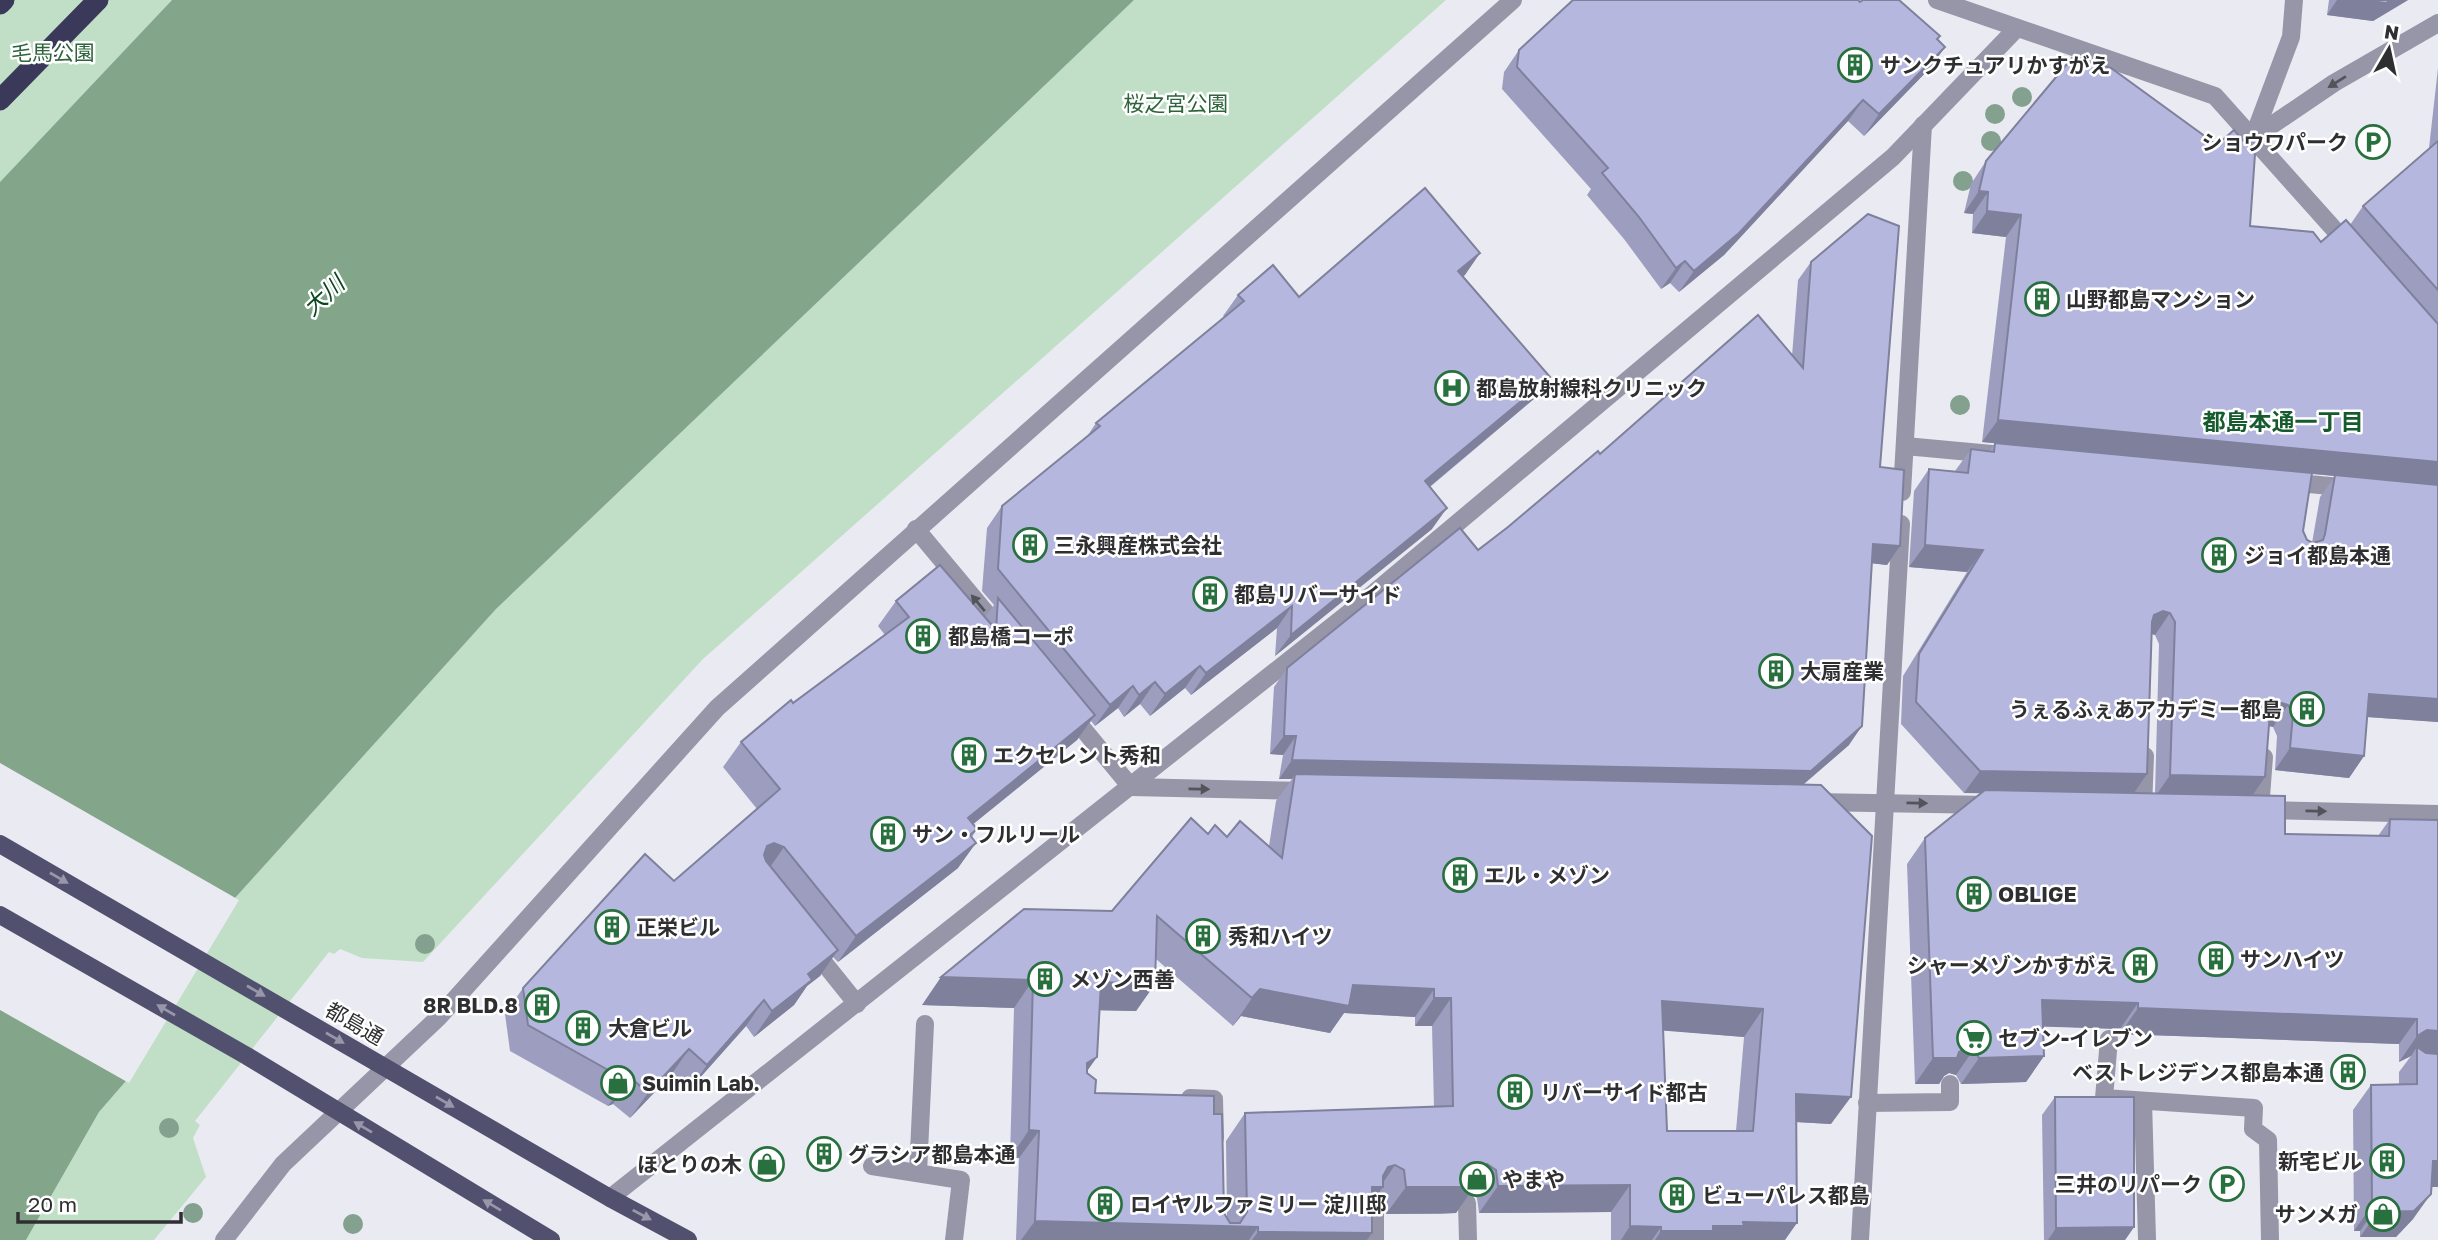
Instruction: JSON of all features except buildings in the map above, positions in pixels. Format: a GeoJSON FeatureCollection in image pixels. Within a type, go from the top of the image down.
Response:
{"type":"FeatureCollection","features":[{"type":"Feature","properties":{"kind":"highway"},"geometry":{"type":"LineString","coordinates":[[0,4],[4,0]]}},
{"type":"Feature","properties":{"kind":"highway"},"geometry":{"type":"LineString","coordinates":[[0,100],[98,0]]}},
{"type":"Feature","properties":{"kind":"main road","name":"都島通"},"geometry":{"type":"LineString","coordinates":[[0,844],[610,1198],[688,1240]]}},
{"type":"Feature","properties":{"kind":"main road"},"geometry":{"type":"LineString","coordinates":[[0,915],[247,1056],[551,1240]]}},
{"type":"Feature","properties":{"kind":"street"},"geometry":{"type":"LineString","coordinates":[[224,1240],[283,1164],[438,1018],[717,708],[1513,0]]}},
{"type":"Feature","properties":{"kind":"street"},"geometry":{"type":"LineString","coordinates":[[1937,0],[2215,96],[2364,263]]}},
{"type":"Feature","properties":{"kind":"street"},"geometry":{"type":"LineString","coordinates":[[2253,138],[2291,37],[2294,0]]}},
{"type":"Feature","properties":{"kind":"street"},"geometry":{"type":"LineString","coordinates":[[2253,138],[2334,83],[2438,23]]}},
{"type":"Feature","properties":{"kind":"street"},"geometry":{"type":"LineString","coordinates":[[610,1198],[1374,593],[1893,157],[2017,27]]}},
{"type":"Feature","properties":{"kind":"street"},"geometry":{"type":"LineString","coordinates":[[1860,1240],[1923,125]]}},
{"type":"Feature","properties":{"kind":"street"},"geometry":{"type":"LineString","coordinates":[[1905,446],[2008,455]]}},
{"type":"Feature","properties":{"kind":"street"},"geometry":{"type":"LineString","coordinates":[[2268,481],[2374,491]]}},
{"type":"Feature","properties":{"kind":"street"},"geometry":{"type":"LineString","coordinates":[[2306,508],[2310,485]]}},
{"type":"Feature","properties":{"kind":"street"},"geometry":{"type":"LineString","coordinates":[[916,530],[1011,643]]}},
{"type":"Feature","properties":{"kind":"street"},"geometry":{"type":"LineString","coordinates":[[1054,694],[1131,787],[1325,791]]}},
{"type":"Feature","properties":{"kind":"street"},"geometry":{"type":"LineString","coordinates":[[2266,736],[2254,810],[2438,814]]}},
{"type":"Feature","properties":{"kind":"street"},"geometry":{"type":"LineString","coordinates":[[2143,808],[2145,740]]}},
{"type":"Feature","properties":{"kind":"street"},"geometry":{"type":"LineString","coordinates":[[1795,801],[2005,805]]}},
{"type":"Feature","properties":{"kind":"street"},"geometry":{"type":"LineString","coordinates":[[799,932],[857,1004]]}},
{"type":"Feature","properties":{"kind":"street"},"geometry":{"type":"LineString","coordinates":[[918,1173],[925,1024]]}},
{"type":"Feature","properties":{"kind":"street"},"geometry":{"type":"LineString","coordinates":[[2109,1039],[2104,1098],[2254,1108],[2253,1129],[2268,1140],[2270,1240]]}},
{"type":"Feature","properties":{"kind":"street"},"geometry":{"type":"LineString","coordinates":[[1867,1103],[1950,1102],[1950,1084]]}},
{"type":"Feature","properties":{"kind":"street"},"geometry":{"type":"LineString","coordinates":[[1174,1098],[1214,1099],[1215,1150]]}},
{"type":"Feature","properties":{"kind":"street"},"geometry":{"type":"LineString","coordinates":[[2143,1101],[2147,1239]]}},
{"type":"Feature","properties":{"kind":"street"},"geometry":{"type":"LineString","coordinates":[[872,1166],[961,1180],[954,1240]]}},
{"type":"Feature","properties":{"kind":"street"},"geometry":{"type":"LineString","coordinates":[[1467,1203],[1468,1240]]}},
{"type":"Feature","properties":{"kind":"street"},"geometry":{"type":"LineString","coordinates":[[1375,1205],[1375,1240]]}},
{"type":"Feature","properties":{"kind":"green space","name":"毛馬公園"},"geometry":{"type":"Polygon","coordinates":[[[0,0],[172,0],[0,182],[0,0]]]}},
{"type":"Feature","properties":{"kind":"green space","name":"桜之宮公園"},"geometry":{"type":"Polygon","coordinates":[[[1134,0],[1446,0],[703,659],[423,962],[362,958],[340,949],[334,954],[329,952],[195,1121],[200,1125],[193,1138],[206,1177],[154,1240],[26,1240],[99,1112],[126,1081],[235,898],[496,609],[1134,0]]]}},
{"type":"Feature","properties":{"kind":"water","name":"大川"},"geometry":{"type":"Polygon","coordinates":[[[172,0],[1134,0],[496,609],[235,898],[126,1081],[99,1112],[26,1240],[0,1240],[0,182],[172,0]]]}},
{"type":"Feature","properties":{"kind":"pier"},"geometry":{"type":"Polygon","coordinates":[[[0,763],[239,900],[129,1083],[0,1010],[0,763]]]}},
{"type":"Feature","properties":{"kind":"place","name":"サンクチュアリかすがえ"},"geometry":{"type":"Point","coordinates":[1855,65]}},
{"type":"Feature","properties":{"kind":"place","name":"ショウワパーク"},"geometry":{"type":"Point","coordinates":[2373,142]}},
{"type":"Feature","properties":{"kind":"place","name":"山野都島マンション"},"geometry":{"type":"Point","coordinates":[2042,299]}},
{"type":"Feature","properties":{"kind":"place","name":"都島放射線科クリニック"},"geometry":{"type":"Point","coordinates":[1452,388]}},
{"type":"Feature","properties":{"kind":"place","name":"三永興産株式会社"},"geometry":{"type":"Point","coordinates":[1030,545]}},
{"type":"Feature","properties":{"kind":"place","name":"ジョイ都島本通"},"geometry":{"type":"Point","coordinates":[2219,555]}},
{"type":"Feature","properties":{"kind":"place","name":"都島リバーサイド"},"geometry":{"type":"Point","coordinates":[1210,594]}},
{"type":"Feature","properties":{"kind":"place","name":"都島橋コーポ"},"geometry":{"type":"Point","coordinates":[923,636]}},
{"type":"Feature","properties":{"kind":"place","name":"大扇産業"},"geometry":{"type":"Point","coordinates":[1776,671]}},
{"type":"Feature","properties":{"kind":"place","name":"うぇるふぇあアカデミー都島"},"geometry":{"type":"Point","coordinates":[2307,709]}},
{"type":"Feature","properties":{"kind":"place","name":"エクセレント秀和"},"geometry":{"type":"Point","coordinates":[969,755]}},
{"type":"Feature","properties":{"kind":"place","name":"サン・フルリール"},"geometry":{"type":"Point","coordinates":[888,834]}},
{"type":"Feature","properties":{"kind":"place","name":"エル・メゾン"},"geometry":{"type":"Point","coordinates":[1460,875]}},
{"type":"Feature","properties":{"kind":"place","name":"OBLIGE"},"geometry":{"type":"Point","coordinates":[1974,894]}},
{"type":"Feature","properties":{"kind":"place","name":"正栄ビル"},"geometry":{"type":"Point","coordinates":[612,927]}},
{"type":"Feature","properties":{"kind":"place","name":"秀和ハイツ"},"geometry":{"type":"Point","coordinates":[1203,936]}},
{"type":"Feature","properties":{"kind":"place","name":"サンハイツ"},"geometry":{"type":"Point","coordinates":[2216,959]}},
{"type":"Feature","properties":{"kind":"place","name":"シャーメゾンかすがえ"},"geometry":{"type":"Point","coordinates":[2140,965]}},
{"type":"Feature","properties":{"kind":"place","name":"メゾン西善"},"geometry":{"type":"Point","coordinates":[1045,979]}},
{"type":"Feature","properties":{"kind":"place","name":"8R BLD.8"},"geometry":{"type":"Point","coordinates":[542,1005]}},
{"type":"Feature","properties":{"kind":"place","name":"大倉ビル"},"geometry":{"type":"Point","coordinates":[583,1028]}},
{"type":"Feature","properties":{"kind":"place","name":"セブン-イレブン"},"geometry":{"type":"Point","coordinates":[1974,1038]}},
{"type":"Feature","properties":{"kind":"place","name":"ベストレジデンス都島本通"},"geometry":{"type":"Point","coordinates":[2348,1072]}},
{"type":"Feature","properties":{"kind":"place","name":"Suimin Lab."},"geometry":{"type":"Point","coordinates":[618,1083]}},
{"type":"Feature","properties":{"kind":"place","name":"リバーサイド都古"},"geometry":{"type":"Point","coordinates":[1515,1092]}},
{"type":"Feature","properties":{"kind":"place","name":"グラシア都島本通"},"geometry":{"type":"Point","coordinates":[824,1154]}},
{"type":"Feature","properties":{"kind":"place","name":"新宅ビル"},"geometry":{"type":"Point","coordinates":[2387,1161]}},
{"type":"Feature","properties":{"kind":"place","name":"ほとりの木"},"geometry":{"type":"Point","coordinates":[767,1164]}},
{"type":"Feature","properties":{"kind":"place","name":"やまや"},"geometry":{"type":"Point","coordinates":[1477,1179]}},
{"type":"Feature","properties":{"kind":"place","name":"三井のリパーク"},"geometry":{"type":"Point","coordinates":[2227,1184]}},
{"type":"Feature","properties":{"kind":"place","name":"ビューパレス都島"},"geometry":{"type":"Point","coordinates":[1677,1195]}},
{"type":"Feature","properties":{"kind":"place","name":"ロイヤルファミリー 淀川邸"},"geometry":{"type":"Point","coordinates":[1105,1204]}},
{"type":"Feature","properties":{"kind":"place","name":"サンメガ"},"geometry":{"type":"Point","coordinates":[2383,1214]}},
{"type":"Feature","properties":{"kind":"district","name":"都島本通一丁目"},"geometry":{"type":"Point","coordinates":[2283,421]}}]}
